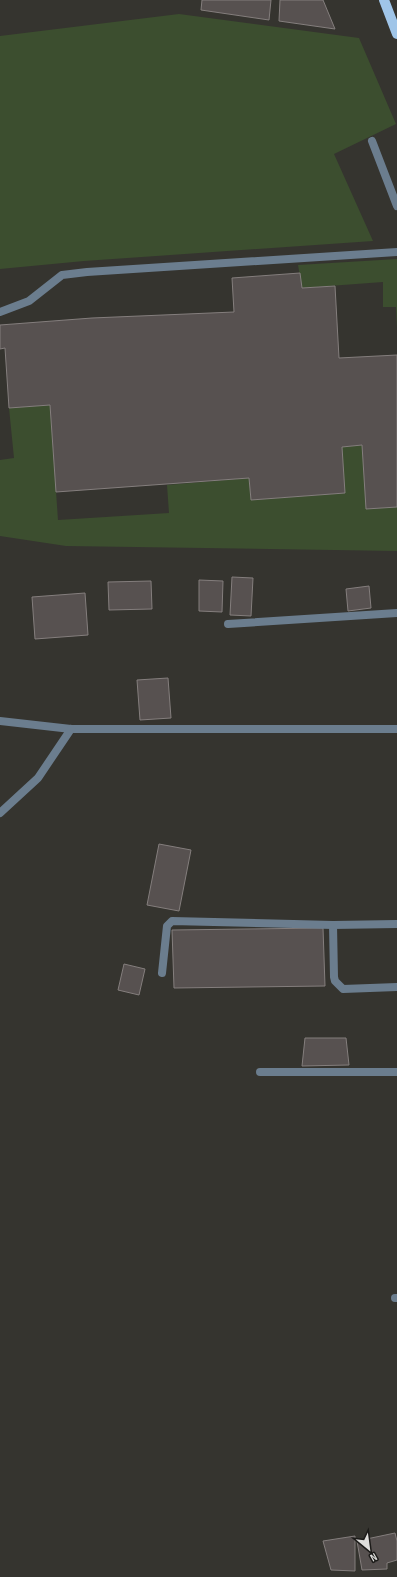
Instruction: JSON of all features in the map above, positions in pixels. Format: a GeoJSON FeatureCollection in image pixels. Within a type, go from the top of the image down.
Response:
{"type":"FeatureCollection","features":[{"type":"Feature","properties":{"kind":"main road"},"geometry":{"type":"LineString","coordinates":[[384,0],[397,34]]}},
{"type":"Feature","properties":{"kind":"street"},"geometry":{"type":"LineString","coordinates":[[372,141],[397,206]]}},
{"type":"Feature","properties":{"kind":"street"},"geometry":{"type":"LineString","coordinates":[[0,312],[29,301],[62,275],[95,271],[397,252]]}},
{"type":"Feature","properties":{"kind":"street"},"geometry":{"type":"LineString","coordinates":[[228,624],[397,613]]}},
{"type":"Feature","properties":{"kind":"street"},"geometry":{"type":"LineString","coordinates":[[0,721],[71,729],[397,729]]}},
{"type":"Feature","properties":{"kind":"street"},"geometry":{"type":"LineString","coordinates":[[0,813],[38,778],[71,729]]}},
{"type":"Feature","properties":{"kind":"street"},"geometry":{"type":"LineString","coordinates":[[162,973],[167,926],[172,921],[333,925],[397,924]]}},
{"type":"Feature","properties":{"kind":"street"},"geometry":{"type":"LineString","coordinates":[[333,925],[334,977],[339,986],[343,989],[397,987]]}},
{"type":"Feature","properties":{"kind":"street"},"geometry":{"type":"LineString","coordinates":[[260,1072],[397,1072]]}},
{"type":"Feature","properties":{"kind":"green space"},"geometry":{"type":"Polygon","coordinates":[[[179,14],[359,38],[396,124],[334,154],[373,241],[84,261],[0,269],[0,36],[179,14]]]}},
{"type":"Feature","properties":{"kind":"green space"},"geometry":{"type":"Polygon","coordinates":[[[397,259],[397,328],[396,307],[383,307],[383,282],[302,288],[298,265],[397,259]]]}},
{"type":"Feature","properties":{"kind":"green space"},"geometry":{"type":"Polygon","coordinates":[[[50,405],[58,520],[169,513],[167,485],[249,478],[251,500],[345,493],[342,447],[362,445],[366,509],[397,507],[397,551],[66,546],[0,536],[0,460],[14,458],[9,408],[50,405]]]}},
{"type":"Feature","properties":{"kind":"building"},"geometry":{"type":"Polygon","coordinates":[[[202,0],[271,0],[269,20],[201,10],[202,0]]]}},
{"type":"Feature","properties":{"kind":"building"},"geometry":{"type":"Polygon","coordinates":[[[280,0],[323,0],[335,29],[279,21],[280,0]]]}},
{"type":"Feature","properties":{"kind":"building"},"geometry":{"type":"Polygon","coordinates":[[[300,273],[302,288],[335,286],[339,358],[397,355],[397,507],[366,509],[362,445],[342,447],[345,493],[251,500],[249,478],[56,492],[50,405],[9,408],[5,348],[0,349],[0,325],[92,318],[234,312],[232,278],[300,273]]]}},
{"type":"Feature","properties":{"kind":"building"},"geometry":{"type":"Polygon","coordinates":[[[232,577],[253,578],[251,616],[230,615],[232,577]]]}},
{"type":"Feature","properties":{"kind":"building"},"geometry":{"type":"Polygon","coordinates":[[[199,580],[223,581],[222,612],[199,611],[199,580]]]}},
{"type":"Feature","properties":{"kind":"building"},"geometry":{"type":"Polygon","coordinates":[[[151,581],[152,609],[109,610],[108,582],[151,581]]]}},
{"type":"Feature","properties":{"kind":"building"},"geometry":{"type":"Polygon","coordinates":[[[369,586],[371,608],[348,611],[346,589],[369,586]]]}},
{"type":"Feature","properties":{"kind":"building"},"geometry":{"type":"Polygon","coordinates":[[[85,593],[88,635],[35,639],[32,597],[85,593]]]}},
{"type":"Feature","properties":{"kind":"building"},"geometry":{"type":"Polygon","coordinates":[[[168,678],[171,718],[140,720],[137,680],[168,678]]]}},
{"type":"Feature","properties":{"kind":"building"},"geometry":{"type":"Polygon","coordinates":[[[159,844],[191,850],[179,911],[147,905],[159,844]]]}},
{"type":"Feature","properties":{"kind":"building"},"geometry":{"type":"Polygon","coordinates":[[[323,928],[325,986],[174,988],[172,930],[323,928]]]}},
{"type":"Feature","properties":{"kind":"building"},"geometry":{"type":"Polygon","coordinates":[[[124,964],[145,969],[139,995],[118,990],[124,964]]]}},
{"type":"Feature","properties":{"kind":"building"},"geometry":{"type":"Polygon","coordinates":[[[305,1038],[346,1038],[349,1065],[302,1066],[305,1038]]]}},
{"type":"Feature","properties":{"kind":"building"},"geometry":{"type":"Polygon","coordinates":[[[395,1533],[397,1541],[397,1560],[387,1563],[387,1569],[362,1570],[357,1541],[395,1533]]]}},
{"type":"Feature","properties":{"kind":"building"},"geometry":{"type":"Polygon","coordinates":[[[355,1536],[355,1571],[331,1570],[323,1541],[355,1536]]]}}]}
